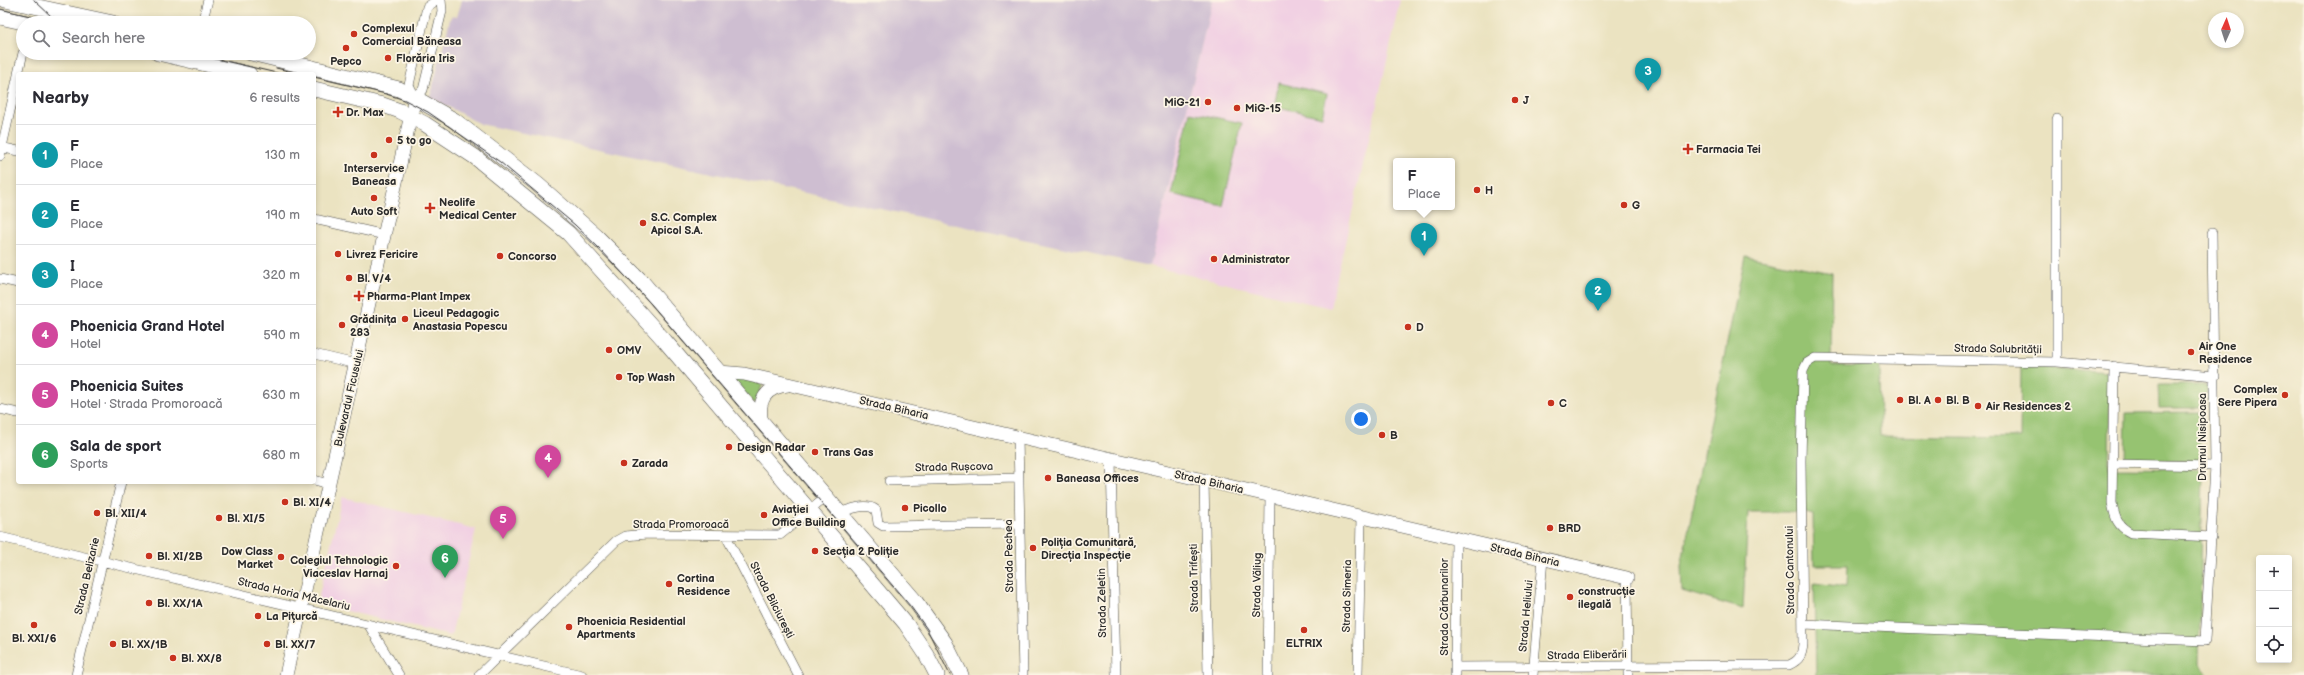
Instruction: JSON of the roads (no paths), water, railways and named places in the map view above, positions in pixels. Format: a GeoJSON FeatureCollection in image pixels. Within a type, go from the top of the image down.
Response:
{"type":"FeatureCollection","features":[{"type":"Feature","properties":{"kind":"main road"},"geometry":{"type":"LineString","coordinates":[[4,0],[34,3],[85,16]]}},
{"type":"Feature","properties":{"kind":"main road"},"geometry":{"type":"LineString","coordinates":[[0,17],[16,20]]}},
{"type":"Feature","properties":{"kind":"main road"},"geometry":{"type":"LineString","coordinates":[[183,60],[218,70],[234,72]]}},
{"type":"Feature","properties":{"kind":"main road"},"geometry":{"type":"LineString","coordinates":[[281,60],[388,85],[415,97],[454,120],[492,148],[582,222],[642,282],[933,625],[961,675]]}},
{"type":"Feature","properties":{"kind":"main road"},"geometry":{"type":"LineString","coordinates":[[316,89],[383,105],[411,116],[475,158],[568,233],[665,341],[915,635],[937,675]]}},
{"type":"Feature","properties":{"kind":"street"},"geometry":{"type":"LineString","coordinates":[[204,16],[208,0]]}},
{"type":"Feature","properties":{"kind":"street","name":"Bulevardul Ficusului"},"geometry":{"type":"LineString","coordinates":[[286,675],[415,97],[409,85],[427,8],[437,0]]}},
{"type":"Feature","properties":{"kind":"street","name":"Bulevardul Ficusului"},"geometry":{"type":"LineString","coordinates":[[415,97],[424,90],[442,11],[441,0]]}},
{"type":"Feature","properties":{"kind":"street"},"geometry":{"type":"LineString","coordinates":[[30,16],[34,3]]}},
{"type":"Feature","properties":{"kind":"street"},"geometry":{"type":"LineString","coordinates":[[19,72],[21,60]]}},
{"type":"Feature","properties":{"kind":"street"},"geometry":{"type":"LineString","coordinates":[[16,84],[1,150],[16,151]]}},
{"type":"Feature","properties":{"kind":"street"},"geometry":{"type":"LineString","coordinates":[[2057,118],[2057,362]]}},
{"type":"Feature","properties":{"kind":"street"},"geometry":{"type":"LineString","coordinates":[[316,219],[385,235]]}},
{"type":"Feature","properties":{"kind":"street","name":"Drumul Nisipoasa"},"geometry":{"type":"LineString","coordinates":[[1803,624],[2205,641],[2215,466],[2212,233]]}},
{"type":"Feature","properties":{"kind":"street"},"geometry":{"type":"LineString","coordinates":[[0,279],[16,283]]}},
{"type":"Feature","properties":{"kind":"street"},"geometry":{"type":"LineString","coordinates":[[316,354],[356,364]]}},
{"type":"Feature","properties":{"kind":"street","name":"Strada Salubrității"},"geometry":{"type":"LineString","coordinates":[[1802,386],[1803,371],[1807,363],[1815,358],[2057,362],[2215,376]]}},
{"type":"Feature","properties":{"kind":"street"},"geometry":{"type":"LineString","coordinates":[[2114,366],[2112,503],[2115,519],[2120,528],[2131,533],[2212,537]]}},
{"type":"Feature","properties":{"kind":"street","name":"Strada Biharia"},"geometry":{"type":"LineString","coordinates":[[719,372],[734,372],[792,385],[1627,578]]}},
{"type":"Feature","properties":{"kind":"street","name":"Strada Biharia"},"geometry":{"type":"LineString","coordinates":[[762,423],[760,408],[766,393],[775,387],[792,385]]}},
{"type":"Feature","properties":{"kind":"street","name":"Strada Cantonului"},"geometry":{"type":"LineString","coordinates":[[1718,665],[1790,665],[1798,661],[1802,653],[1802,386]]}},
{"type":"Feature","properties":{"kind":"street"},"geometry":{"type":"LineString","coordinates":[[0,409],[16,413]]}},
{"type":"Feature","properties":{"kind":"street","name":"Strada Pechea"},"geometry":{"type":"LineString","coordinates":[[1018,438],[1023,675]]}},
{"type":"Feature","properties":{"kind":"street","name":"Strada Zeletin"},"geometry":{"type":"LineString","coordinates":[[1111,459],[1116,675]]}},
{"type":"Feature","properties":{"kind":"street"},"geometry":{"type":"LineString","coordinates":[[2113,464],[2215,466]]}},
{"type":"Feature","properties":{"kind":"street","name":"Strada Rușcova"},"geometry":{"type":"LineString","coordinates":[[889,481],[1019,478]]}},
{"type":"Feature","properties":{"kind":"street","name":"Strada Trifești"},"geometry":{"type":"LineString","coordinates":[[1204,480],[1208,675]]}},
{"type":"Feature","properties":{"kind":"street"},"geometry":{"type":"LineString","coordinates":[[316,481],[329,484]]}},
{"type":"Feature","properties":{"kind":"street","name":"Strada Belizarie"},"geometry":{"type":"LineString","coordinates":[[76,675],[121,484]]}},
{"type":"Feature","properties":{"kind":"street","name":"Strada Văliug"},"geometry":{"type":"LineString","coordinates":[[1268,675],[1270,496]]}},
{"type":"Feature","properties":{"kind":"street","name":"Strada Promoroacă"},"geometry":{"type":"LineString","coordinates":[[479,675],[616,541],[625,536],[647,534],[726,536],[780,535],[825,498]]}},
{"type":"Feature","properties":{"kind":"street"},"geometry":{"type":"LineString","coordinates":[[838,513],[858,508],[871,507],[876,510],[878,523],[883,526],[1020,524]]}},
{"type":"Feature","properties":{"kind":"street","name":"Strada Simeria"},"geometry":{"type":"LineString","coordinates":[[1358,675],[1361,517]]}},
{"type":"Feature","properties":{"kind":"street","name":"Strada Bilciurești"},"geometry":{"type":"LineString","coordinates":[[726,536],[798,675]]}},
{"type":"Feature","properties":{"kind":"street","name":"Strada Horia Măcelariu"},"geometry":{"type":"LineString","coordinates":[[0,537],[582,675]]}},
{"type":"Feature","properties":{"kind":"street","name":"Strada Cărbunarilor"},"geometry":{"type":"LineString","coordinates":[[1456,539],[1456,671]]}},
{"type":"Feature","properties":{"kind":"street","name":"Strada Heliului"},"geometry":{"type":"LineString","coordinates":[[1534,671],[1543,559]]}},
{"type":"Feature","properties":{"kind":"street"},"geometry":{"type":"LineString","coordinates":[[1627,578],[1628,671]]}},
{"type":"Feature","properties":{"kind":"street"},"geometry":{"type":"LineString","coordinates":[[368,624],[398,675]]}},
{"type":"Feature","properties":{"kind":"street"},"geometry":{"type":"LineString","coordinates":[[1715,675],[1718,665]]}},
{"type":"Feature","properties":{"kind":"street","name":"Strada Eliberării"},"geometry":{"type":"LineString","coordinates":[[1456,671],[1628,671],[1718,665]]}},
{"type":"Feature","properties":{"kind":"tram line"},"geometry":{"type":"LineString","coordinates":[[34,0],[51,16]]}},
{"type":"Feature","properties":{"kind":"tram line"},"geometry":{"type":"LineString","coordinates":[[0,9],[30,16]]}},
{"type":"Feature","properties":{"kind":"tram line"},"geometry":{"type":"LineString","coordinates":[[220,60],[272,72]]}},
{"type":"Feature","properties":{"kind":"tram line"},"geometry":{"type":"LineString","coordinates":[[276,68],[293,72]]}},
{"type":"Feature","properties":{"kind":"tram line"},"geometry":{"type":"LineString","coordinates":[[316,77],[386,94],[405,100],[428,112],[500,162],[575,225],[600,249],[651,304],[911,607],[927,629],[950,675]]}},
{"type":"Feature","properties":{"kind":"place","name":"Complexul Comercial Băneasa"},"geometry":{"type":"Point","coordinates":[354,34]}},
{"type":"Feature","properties":{"kind":"place","name":"Pepco"},"geometry":{"type":"Point","coordinates":[346,48]}},
{"type":"Feature","properties":{"kind":"place","name":"Florăria Iris"},"geometry":{"type":"Point","coordinates":[388,58]}},
{"type":"Feature","properties":{"kind":"place","name":"I"},"geometry":{"type":"Point","coordinates":[1648,91]}},
{"type":"Feature","properties":{"kind":"place","name":"J"},"geometry":{"type":"Point","coordinates":[1515,100]}},
{"type":"Feature","properties":{"kind":"place","name":"MiG-21"},"geometry":{"type":"Point","coordinates":[1208,102]}},
{"type":"Feature","properties":{"kind":"place","name":"MiG-15"},"geometry":{"type":"Point","coordinates":[1237,108]}},
{"type":"Feature","properties":{"kind":"place","name":"Dr. Max"},"geometry":{"type":"Point","coordinates":[338,112]}},
{"type":"Feature","properties":{"kind":"place","name":"5 to go"},"geometry":{"type":"Point","coordinates":[389,140]}},
{"type":"Feature","properties":{"kind":"place","name":"Farmacia Tei"},"geometry":{"type":"Point","coordinates":[1688,149]}},
{"type":"Feature","properties":{"kind":"place","name":"Interservice Baneasa"},"geometry":{"type":"Point","coordinates":[374,155]}},
{"type":"Feature","properties":{"kind":"place","name":"H"},"geometry":{"type":"Point","coordinates":[1477,190]}},
{"type":"Feature","properties":{"kind":"place","name":"Auto Soft"},"geometry":{"type":"Point","coordinates":[374,198]}},
{"type":"Feature","properties":{"kind":"place","name":"G"},"geometry":{"type":"Point","coordinates":[1624,205]}},
{"type":"Feature","properties":{"kind":"place","name":"Neolife Medical Center"},"geometry":{"type":"Point","coordinates":[430,208]}},
{"type":"Feature","properties":{"kind":"place","name":"S.C. Complex Apicol S.A."},"geometry":{"type":"Point","coordinates":[643,223]}},
{"type":"Feature","properties":{"kind":"place","name":"Livrez Fericire"},"geometry":{"type":"Point","coordinates":[338,254]}},
{"type":"Feature","properties":{"kind":"place","name":"Concorso"},"geometry":{"type":"Point","coordinates":[500,256]}},
{"type":"Feature","properties":{"kind":"place","name":"F"},"geometry":{"type":"Point","coordinates":[1424,256]}},
{"type":"Feature","properties":{"kind":"place","name":"Administrator"},"geometry":{"type":"Point","coordinates":[1214,259]}},
{"type":"Feature","properties":{"kind":"place","name":"Bl. V/4"},"geometry":{"type":"Point","coordinates":[349,278]}},
{"type":"Feature","properties":{"kind":"place","name":"Pharma-Plant Impex"},"geometry":{"type":"Point","coordinates":[359,296]}},
{"type":"Feature","properties":{"kind":"place","name":"E"},"geometry":{"type":"Point","coordinates":[1598,311]}},
{"type":"Feature","properties":{"kind":"place","name":"Liceul Pedagogic Anastasia Popescu"},"geometry":{"type":"Point","coordinates":[405,319]}},
{"type":"Feature","properties":{"kind":"place","name":"Grădinița 283"},"geometry":{"type":"Point","coordinates":[342,325]}},
{"type":"Feature","properties":{"kind":"place","name":"D"},"geometry":{"type":"Point","coordinates":[1408,327]}},
{"type":"Feature","properties":{"kind":"place","name":"OMV"},"geometry":{"type":"Point","coordinates":[609,350]}},
{"type":"Feature","properties":{"kind":"place","name":"Air One Residence"},"geometry":{"type":"Point","coordinates":[2191,352]}},
{"type":"Feature","properties":{"kind":"place","name":"Top Wash"},"geometry":{"type":"Point","coordinates":[619,377]}},
{"type":"Feature","properties":{"kind":"place","name":"Complex Sere Pipera"},"geometry":{"type":"Point","coordinates":[2285,395]}},
{"type":"Feature","properties":{"kind":"place","name":"Bl. A"},"geometry":{"type":"Point","coordinates":[1900,400]}},
{"type":"Feature","properties":{"kind":"place","name":"Bl. B"},"geometry":{"type":"Point","coordinates":[1938,400]}},
{"type":"Feature","properties":{"kind":"place","name":"C"},"geometry":{"type":"Point","coordinates":[1551,403]}},
{"type":"Feature","properties":{"kind":"place","name":"Air Residences 2"},"geometry":{"type":"Point","coordinates":[1978,406]}},
{"type":"Feature","properties":{"kind":"place","name":"B"},"geometry":{"type":"Point","coordinates":[1382,435]}},
{"type":"Feature","properties":{"kind":"place","name":"Design Radar"},"geometry":{"type":"Point","coordinates":[729,447]}},
{"type":"Feature","properties":{"kind":"place","name":"Trans Gas"},"geometry":{"type":"Point","coordinates":[815,452]}},
{"type":"Feature","properties":{"kind":"place","name":"Zarada"},"geometry":{"type":"Point","coordinates":[624,463]}},
{"type":"Feature","properties":{"kind":"place","name":"Phoenicia Grand Hotel"},"geometry":{"type":"Point","coordinates":[548,478]}},
{"type":"Feature","properties":{"kind":"place","name":"Baneasa Offices"},"geometry":{"type":"Point","coordinates":[1048,478]}},
{"type":"Feature","properties":{"kind":"place","name":"Bl. XI/4"},"geometry":{"type":"Point","coordinates":[285,502]}},
{"type":"Feature","properties":{"kind":"place","name":"Picollo"},"geometry":{"type":"Point","coordinates":[905,508]}},
{"type":"Feature","properties":{"kind":"place","name":"Bl. XII/4"},"geometry":{"type":"Point","coordinates":[97,513]}},
{"type":"Feature","properties":{"kind":"place","name":"Aviației Office Building"},"geometry":{"type":"Point","coordinates":[764,515]}},
{"type":"Feature","properties":{"kind":"place","name":"Bl. XI/5"},"geometry":{"type":"Point","coordinates":[219,518]}},
{"type":"Feature","properties":{"kind":"place","name":"BRD"},"geometry":{"type":"Point","coordinates":[1550,528]}},
{"type":"Feature","properties":{"kind":"place","name":"Phoenicia Suites"},"geometry":{"type":"Point","coordinates":[503,539]}},
{"type":"Feature","properties":{"kind":"place","name":"Poliția Comunitară, Direcția Inspecție"},"geometry":{"type":"Point","coordinates":[1033,548]}},
{"type":"Feature","properties":{"kind":"place","name":"Secția 2 Poliție"},"geometry":{"type":"Point","coordinates":[815,551]}},
{"type":"Feature","properties":{"kind":"place","name":"Bl. XI/2B"},"geometry":{"type":"Point","coordinates":[149,556]}},
{"type":"Feature","properties":{"kind":"place","name":"Dow Class Market"},"geometry":{"type":"Point","coordinates":[281,557]}},
{"type":"Feature","properties":{"kind":"place","name":"Colegiul Tehnologic Viaceslav Harnaj"},"geometry":{"type":"Point","coordinates":[396,566]}},
{"type":"Feature","properties":{"kind":"place","name":"Sala de sport"},"geometry":{"type":"Point","coordinates":[445,578]}},
{"type":"Feature","properties":{"kind":"place","name":"Cortina Residence"},"geometry":{"type":"Point","coordinates":[669,584]}},
{"type":"Feature","properties":{"kind":"place","name":"construcție ilegală"},"geometry":{"type":"Point","coordinates":[1570,597]}},
{"type":"Feature","properties":{"kind":"place","name":"Bl. XX/1A"},"geometry":{"type":"Point","coordinates":[149,603]}},
{"type":"Feature","properties":{"kind":"place","name":"La Pițurcă"},"geometry":{"type":"Point","coordinates":[258,616]}},
{"type":"Feature","properties":{"kind":"place","name":"Bl. XXI/6"},"geometry":{"type":"Point","coordinates":[34,625]}},
{"type":"Feature","properties":{"kind":"place","name":"Phoenicia Residential Apartments"},"geometry":{"type":"Point","coordinates":[569,627]}},
{"type":"Feature","properties":{"kind":"place","name":"ELTRIX"},"geometry":{"type":"Point","coordinates":[1304,630]}},
{"type":"Feature","properties":{"kind":"place","name":"Bl. XX/1B"},"geometry":{"type":"Point","coordinates":[113,644]}},
{"type":"Feature","properties":{"kind":"place","name":"Bl. XX/7"},"geometry":{"type":"Point","coordinates":[267,644]}},
{"type":"Feature","properties":{"kind":"place","name":"Bl. XX/8"},"geometry":{"type":"Point","coordinates":[173,658]}}]}
